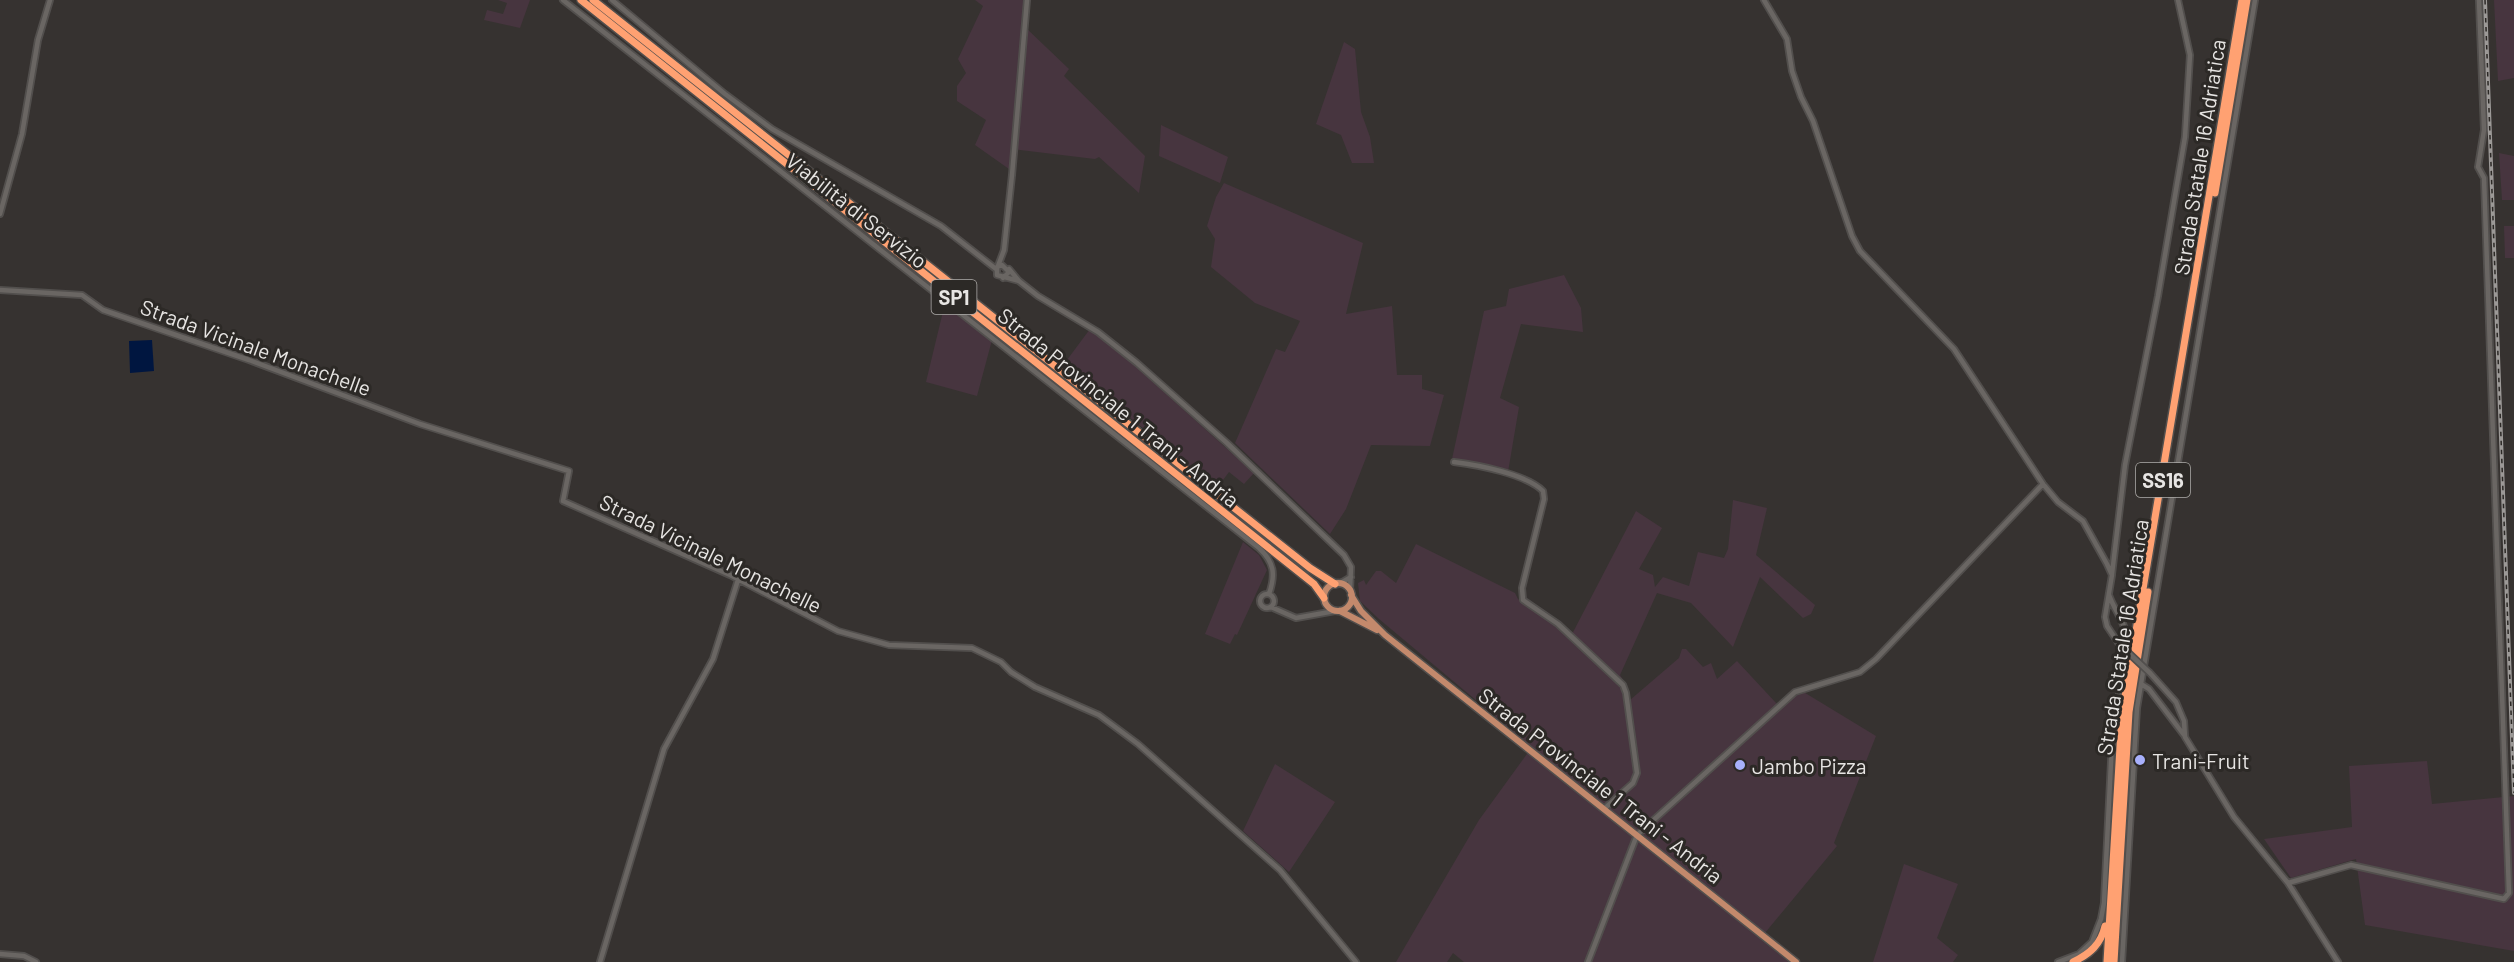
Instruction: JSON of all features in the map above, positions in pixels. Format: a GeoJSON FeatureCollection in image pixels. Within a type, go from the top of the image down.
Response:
{"type":"FeatureCollection","features":[{"type":"Feature","properties":{"kind":"highway","name":"Strada Provinciale 1 Trani - Andria"},"geometry":{"type":"LineString","coordinates":[[581,0],[1314,584],[1324,598]]}},
{"type":"Feature","properties":{"kind":"highway","name":"Strada Provinciale 1 Trani - Andria"},"geometry":{"type":"LineString","coordinates":[[593,0],[1300,561],[1337,584]]}},
{"type":"Feature","properties":{"kind":"highway","name":"Strada Statale 16 Adriatica"},"geometry":{"type":"LineString","coordinates":[[2107,962],[2122,714],[2242,0]]}},
{"type":"Feature","properties":{"kind":"highway","name":"Strada Statale 16 Adriatica"},"geometry":{"type":"LineString","coordinates":[[2114,962],[2129,712],[2247,0]]}},
{"type":"Feature","properties":{"kind":"highway","name":"SS16"},"geometry":{"type":"LineString","coordinates":[[2073,962],[2085,956],[2099,943],[2103,935],[2111,893]]}},
{"type":"Feature","properties":{"kind":"main road"},"geometry":{"type":"LineString","coordinates":[[1324,598],[1327,589],[1337,584]]}},
{"type":"Feature","properties":{"kind":"main road","name":"Strada Provinciale 1 Trani - Andria"},"geometry":{"type":"LineString","coordinates":[[1337,584],[1351,592],[1361,611],[1385,635],[1796,962]]}},
{"type":"Feature","properties":{"kind":"main road"},"geometry":{"type":"LineString","coordinates":[[1338,611],[1348,607],[1351,592]]}},
{"type":"Feature","properties":{"kind":"main road","name":"Strada Provinciale 1 Trani - Andria"},"geometry":{"type":"LineString","coordinates":[[1324,598],[1327,606],[1385,635]]}},
{"type":"Feature","properties":{"kind":"street"},"geometry":{"type":"LineString","coordinates":[[0,214],[22,134],[38,40],[50,0]]}},
{"type":"Feature","properties":{"kind":"street","name":"Viabilità di Servizio"},"geometry":{"type":"LineString","coordinates":[[563,0],[1259,548],[1271,562],[1274,571],[1274,580],[1269,594]]}},
{"type":"Feature","properties":{"kind":"street"},"geometry":{"type":"LineString","coordinates":[[612,0],[725,94],[772,129],[941,225],[997,267],[1007,268],[1019,281],[1098,332],[1137,363],[1336,546],[1348,561],[1351,592]]}},
{"type":"Feature","properties":{"kind":"street"},"geometry":{"type":"LineString","coordinates":[[1764,0],[1787,39],[1792,71],[1813,121],[1860,251],[1954,349],[2043,484],[2058,502],[2083,521],[2112,575]]}},
{"type":"Feature","properties":{"kind":"street"},"geometry":{"type":"LineString","coordinates":[[2178,0],[2190,55],[2185,137],[2158,296],[2125,465],[2105,617],[2107,626],[2119,644],[2176,702],[2184,721],[2185,737]]}},
{"type":"Feature","properties":{"kind":"street"},"geometry":{"type":"LineString","coordinates":[[2122,962],[2133,751],[2141,684],[2255,0]]}},
{"type":"Feature","properties":{"kind":"street"},"geometry":{"type":"LineString","coordinates":[[2288,883],[2351,865],[2504,899],[2510,893],[2484,178],[2478,167],[2484,130],[2479,0]]}},
{"type":"Feature","properties":{"kind":"street"},"geometry":{"type":"LineString","coordinates":[[1003,278],[1007,276],[1004,250],[1029,1]]}},
{"type":"Feature","properties":{"kind":"street"},"geometry":{"type":"LineString","coordinates":[[1004,250],[997,267],[997,275],[1019,281]]}},
{"type":"Feature","properties":{"kind":"street","name":"Strada Vicinale Monachelle"},"geometry":{"type":"LineString","coordinates":[[0,290],[82,295],[103,310],[249,360],[420,424],[569,471],[563,501],[738,580],[809,619],[869,642],[889,645],[972,648],[1001,662],[1011,672],[1035,687],[1099,715],[1137,744],[1280,870],[1356,962]]}},
{"type":"Feature","properties":{"kind":"street"},"geometry":{"type":"LineString","coordinates":[[1454,462],[1480,465],[1535,485],[1543,491],[1544,500],[1522,588],[1523,600],[1558,624],[1617,678],[1626,693],[1637,773],[1633,783],[1604,809]]}},
{"type":"Feature","properties":{"kind":"street"},"geometry":{"type":"LineString","coordinates":[[1588,962],[1637,835],[1795,692],[1860,672],[1876,659],[2043,484]]}},
{"type":"Feature","properties":{"kind":"street"},"geometry":{"type":"LineString","coordinates":[[1337,584],[1351,577]]}},
{"type":"Feature","properties":{"kind":"street"},"geometry":{"type":"LineString","coordinates":[[600,962],[664,749],[713,659],[738,580]]}},
{"type":"Feature","properties":{"kind":"street"},"geometry":{"type":"LineString","coordinates":[[2058,962],[2079,954],[2092,942],[2104,903],[2112,742],[2127,639],[2126,629],[2114,610],[2108,592]]}},
{"type":"Feature","properties":{"kind":"street"},"geometry":{"type":"LineString","coordinates":[[1271,607],[1274,601],[1269,594],[1262,595],[1260,602],[1264,608],[1271,607],[1296,618],[1338,611]]}},
{"type":"Feature","properties":{"kind":"street"},"geometry":{"type":"LineString","coordinates":[[2141,684],[2149,688],[2185,737],[2234,817],[2288,883],[2337,962]]}},
{"type":"Feature","properties":{"kind":"street"},"geometry":{"type":"LineString","coordinates":[[0,954],[24,956],[36,962]]}},
{"type":"Feature","properties":{"kind":"shaded area"},"geometry":{"type":"Polygon","coordinates":[[[498,0],[530,0],[520,28],[484,20],[487,10],[503,14],[507,3],[498,0]]]}},
{"type":"Feature","properties":{"kind":"shaded area"},"geometry":{"type":"Polygon","coordinates":[[[975,0],[1024,0],[1025,27],[1069,69],[1064,76],[1145,156],[1139,193],[1099,157],[1095,159],[1012,149],[1009,169],[975,145],[986,120],[957,101],[957,86],[966,73],[958,59],[983,6],[975,0]]]}},
{"type":"Feature","properties":{"kind":"shaded area"},"geometry":{"type":"Polygon","coordinates":[[[2494,0],[2514,0],[2514,78],[2498,81],[2494,0]]]}},
{"type":"Feature","properties":{"kind":"shaded area"},"geometry":{"type":"Polygon","coordinates":[[[1344,42],[1355,49],[1361,112],[1370,137],[1374,163],[1352,163],[1341,135],[1316,124],[1344,42]]]}},
{"type":"Feature","properties":{"kind":"shaded area"},"geometry":{"type":"Polygon","coordinates":[[[1161,125],[1228,157],[1220,183],[1159,156],[1161,125]]]}},
{"type":"Feature","properties":{"kind":"shaded area"},"geometry":{"type":"Polygon","coordinates":[[[2499,153],[2514,156],[2514,200],[2502,200],[2499,153]]]}},
{"type":"Feature","properties":{"kind":"shaded area"},"geometry":{"type":"Polygon","coordinates":[[[1224,183],[1363,243],[1346,314],[1392,306],[1397,375],[1422,375],[1422,389],[1444,395],[1430,446],[1371,445],[1346,509],[1330,534],[1235,443],[1276,349],[1285,352],[1300,321],[1255,303],[1211,267],[1215,239],[1207,226],[1216,197],[1224,183]]]}},
{"type":"Feature","properties":{"kind":"shaded area"},"geometry":{"type":"Polygon","coordinates":[[[2504,226],[2514,226],[2514,258],[2505,258],[2504,226]]]}},
{"type":"Feature","properties":{"kind":"shaded area"},"geometry":{"type":"Polygon","coordinates":[[[1564,275],[1581,308],[1583,332],[1521,324],[1500,398],[1519,407],[1508,472],[1483,464],[1452,459],[1484,311],[1506,306],[1509,289],[1564,275]]]}},
{"type":"Feature","properties":{"kind":"shaded area"},"geometry":{"type":"Polygon","coordinates":[[[945,303],[992,340],[977,396],[926,382],[945,303]]]}},
{"type":"Feature","properties":{"kind":"shaded area"},"geometry":{"type":"Polygon","coordinates":[[[1090,329],[1115,348],[1254,473],[1244,484],[1229,472],[1217,488],[1064,364],[1090,329]]]}},
{"type":"Feature","properties":{"kind":"shaded area"},"geometry":{"type":"Polygon","coordinates":[[[1733,500],[1767,508],[1756,555],[1815,605],[1811,614],[1803,618],[1760,577],[1733,647],[1691,603],[1657,593],[1620,675],[1627,686],[1630,700],[1679,658],[1682,649],[1686,649],[1703,667],[1711,663],[1717,679],[1737,661],[1777,704],[1797,688],[1876,736],[1834,843],[1837,846],[1760,939],[1789,962],[1464,962],[1453,953],[1447,962],[1396,962],[1479,820],[1532,747],[1379,619],[1360,601],[1358,583],[1364,580],[1366,585],[1376,571],[1381,571],[1396,583],[1416,544],[1515,593],[1518,599],[1554,623],[1570,638],[1636,511],[1662,528],[1639,569],[1653,575],[1655,587],[1663,577],[1689,586],[1698,552],[1724,558],[1728,549],[1733,500]]]}},
{"type":"Feature","properties":{"kind":"shaded area"},"geometry":{"type":"Polygon","coordinates":[[[1243,542],[1259,555],[1267,570],[1237,635],[1235,634],[1230,644],[1205,634],[1243,542]]]}},
{"type":"Feature","properties":{"kind":"shaded area"},"geometry":{"type":"Polygon","coordinates":[[[2427,761],[2432,804],[2514,796],[2514,951],[2365,925],[2356,859],[2291,878],[2264,839],[2352,827],[2349,766],[2427,761]]]}},
{"type":"Feature","properties":{"kind":"shaded area"},"geometry":{"type":"Polygon","coordinates":[[[1275,764],[1335,802],[1289,872],[1243,831],[1275,764]]]}},
{"type":"Feature","properties":{"kind":"shaded area"},"geometry":{"type":"Polygon","coordinates":[[[1904,864],[1958,884],[1937,938],[1958,955],[1953,962],[1873,962],[1904,864]]]}},
{"type":"Feature","properties":{"kind":"water"},"geometry":{"type":"Polygon","coordinates":[[[152,340],[154,371],[130,373],[129,341],[152,340]]]}},
{"type":"Feature","properties":{"kind":"railway"},"geometry":{"type":"LineString","coordinates":[[2485,0],[2514,793]]}},
{"type":"Feature","properties":{"kind":"place","name":"Trani-Fruit"},"geometry":{"type":"Point","coordinates":[2140,760]}},
{"type":"Feature","properties":{"kind":"place","name":"Jambo Pizza"},"geometry":{"type":"Point","coordinates":[1740,765]}}]}
